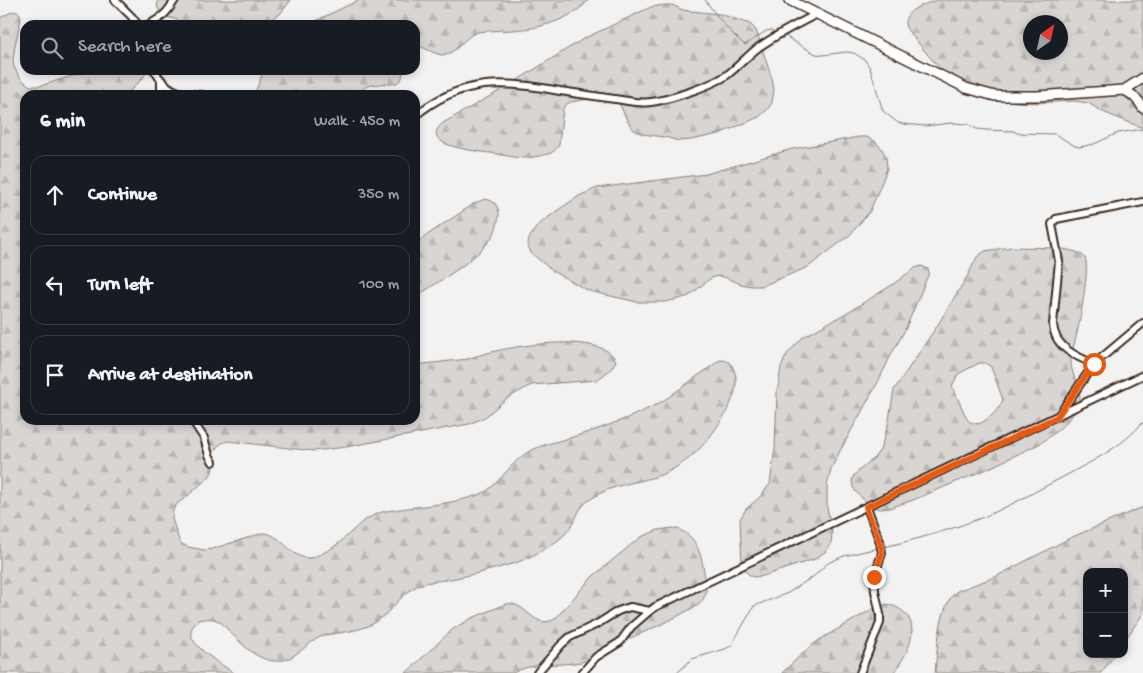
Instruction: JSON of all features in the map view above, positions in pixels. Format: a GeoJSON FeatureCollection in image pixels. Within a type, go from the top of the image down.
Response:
{"type":"FeatureCollection","features":[{"type":"Feature","properties":{"kind":"main road"},"geometry":{"type":"LineString","coordinates":[[789,0],[954,83],[995,96],[1037,96],[1124,90],[1143,78]]}},
{"type":"Feature","properties":{"kind":"main road"},"geometry":{"type":"LineString","coordinates":[[1124,90],[1137,98],[1143,108]]}},
{"type":"Feature","properties":{"kind":"street"},"geometry":{"type":"LineString","coordinates":[[115,0],[134,20]]}},
{"type":"Feature","properties":{"kind":"street"},"geometry":{"type":"LineString","coordinates":[[158,20],[166,13],[175,0]]}},
{"type":"Feature","properties":{"kind":"street"},"geometry":{"type":"LineString","coordinates":[[420,113],[441,99],[462,89],[492,84],[528,85],[635,102],[651,102],[674,96],[722,78],[741,64],[760,46],[817,14]]}},
{"type":"Feature","properties":{"kind":"street"},"geometry":{"type":"LineString","coordinates":[[157,75],[164,84],[174,90]]}},
{"type":"Feature","properties":{"kind":"street"},"geometry":{"type":"LineString","coordinates":[[161,81],[162,90]]}},
{"type":"Feature","properties":{"kind":"street"},"geometry":{"type":"LineString","coordinates":[[1094,364],[1074,356],[1066,350],[1054,331],[1059,261],[1052,224],[1056,219],[1143,202]]}},
{"type":"Feature","properties":{"kind":"street"},"geometry":{"type":"LineString","coordinates":[[1057,417],[1094,364],[1143,323]]}},
{"type":"Feature","properties":{"kind":"street"},"geometry":{"type":"LineString","coordinates":[[582,673],[596,656],[620,642],[631,627],[650,611],[1143,375]]}},
{"type":"Feature","properties":{"kind":"street"},"geometry":{"type":"LineString","coordinates":[[195,425],[204,438],[213,462]]}},
{"type":"Feature","properties":{"kind":"street"},"geometry":{"type":"LineString","coordinates":[[860,673],[880,623],[874,577],[882,553],[880,542],[866,507]]}},
{"type":"Feature","properties":{"kind":"street"},"geometry":{"type":"LineString","coordinates":[[538,673],[570,637],[618,611],[630,608],[650,611]]}},
{"type":"Feature","properties":{"kind":"green space"},"geometry":{"type":"Polygon","coordinates":[[[158,0],[291,0],[280,14],[270,20],[177,20],[164,16],[157,5],[158,0]]]}},
{"type":"Feature","properties":{"kind":"green space"},"geometry":{"type":"Polygon","coordinates":[[[359,0],[589,0],[571,14],[548,24],[534,28],[478,32],[453,51],[443,55],[420,46],[420,20],[317,20],[359,0]]]}},
{"type":"Feature","properties":{"kind":"green space"},"geometry":{"type":"Polygon","coordinates":[[[938,0],[1143,0],[1143,128],[1103,112],[1088,103],[1075,101],[1011,102],[985,95],[960,83],[936,64],[905,25],[909,14],[923,5],[938,0]]]}},
{"type":"Feature","properties":{"kind":"green space"},"geometry":{"type":"Polygon","coordinates":[[[672,5],[683,10],[720,14],[750,24],[756,30],[774,90],[772,103],[767,110],[759,117],[719,134],[678,141],[643,134],[634,130],[619,103],[599,97],[571,102],[563,108],[559,145],[557,148],[551,153],[527,158],[462,149],[443,142],[437,137],[437,131],[443,123],[508,86],[583,39],[651,7],[672,5]]]}},
{"type":"Feature","properties":{"kind":"green space"},"geometry":{"type":"Polygon","coordinates":[[[13,11],[20,14],[21,19],[13,61],[14,67],[21,79],[30,86],[40,86],[75,75],[144,75],[131,90],[20,90],[20,425],[420,425],[420,364],[468,359],[523,346],[570,343],[591,345],[607,351],[616,361],[611,369],[597,380],[531,385],[506,399],[485,417],[469,424],[346,447],[314,451],[228,441],[222,443],[217,447],[212,456],[214,465],[209,477],[178,503],[173,510],[172,519],[180,543],[188,547],[204,550],[263,533],[275,537],[302,557],[314,557],[330,549],[361,523],[378,513],[452,502],[485,492],[517,460],[532,450],[598,429],[642,412],[663,401],[720,360],[730,363],[736,375],[734,394],[725,414],[704,444],[685,462],[663,474],[616,487],[594,497],[583,505],[571,527],[563,536],[540,552],[518,562],[498,568],[420,585],[406,593],[373,624],[317,638],[285,660],[270,660],[256,655],[221,623],[207,619],[198,620],[191,630],[195,642],[200,649],[234,673],[0,673],[0,18],[13,11]]]}},
{"type":"Feature","properties":{"kind":"green space"},"geometry":{"type":"Polygon","coordinates":[[[262,75],[402,75],[397,83],[375,84],[362,90],[256,90],[262,75]]]}},
{"type":"Feature","properties":{"kind":"green space"},"geometry":{"type":"Polygon","coordinates":[[[866,137],[875,141],[886,157],[887,168],[870,211],[850,235],[808,267],[762,286],[741,284],[718,276],[711,278],[689,296],[665,302],[637,302],[589,291],[554,272],[531,253],[528,246],[530,237],[537,226],[579,196],[597,188],[706,174],[792,149],[866,137]]]}},
{"type":"Feature","properties":{"kind":"green space"},"geometry":{"type":"Polygon","coordinates":[[[485,199],[497,206],[499,215],[492,237],[467,262],[420,294],[420,240],[475,203],[485,199]]]}},
{"type":"Feature","properties":{"kind":"green space"},"geometry":{"type":"Polygon","coordinates":[[[1011,247],[1051,248],[1073,251],[1085,258],[1084,294],[1071,359],[1072,370],[1080,393],[1077,409],[1068,421],[1039,444],[985,470],[890,508],[880,509],[870,506],[853,487],[854,475],[874,458],[880,450],[888,425],[894,390],[937,326],[977,257],[985,251],[1011,247]],[[979,363],[958,374],[952,386],[967,419],[970,422],[979,424],[999,408],[1003,400],[991,367],[985,363],[979,363]]]}},
{"type":"Feature","properties":{"kind":"green space"},"geometry":{"type":"Polygon","coordinates":[[[922,266],[928,269],[929,273],[905,330],[831,469],[827,486],[827,507],[832,533],[831,543],[826,551],[815,559],[763,576],[753,577],[742,566],[740,519],[746,509],[760,497],[770,484],[775,448],[777,393],[781,367],[787,354],[803,337],[850,311],[915,268],[922,266]]]}},
{"type":"Feature","properties":{"kind":"green space"},"geometry":{"type":"Polygon","coordinates":[[[1143,507],[1143,614],[1128,635],[1128,568],[1083,568],[1083,658],[1112,658],[1101,673],[935,673],[938,641],[943,617],[946,606],[957,591],[995,577],[1070,538],[1143,507]]]}},
{"type":"Feature","properties":{"kind":"green space"},"geometry":{"type":"Polygon","coordinates":[[[673,528],[683,531],[696,544],[704,573],[705,596],[686,612],[581,662],[528,667],[513,673],[406,673],[453,629],[472,618],[506,604],[519,606],[541,621],[548,622],[555,619],[592,577],[641,537],[658,530],[673,528]]]}},
{"type":"Feature","properties":{"kind":"green space"},"geometry":{"type":"Polygon","coordinates":[[[887,604],[899,609],[907,616],[911,624],[912,634],[910,644],[893,673],[782,673],[819,640],[876,607],[887,604]]]}},
{"type":"Feature","properties":{"kind":"waterway"},"geometry":{"type":"LineString","coordinates":[[705,0],[729,30],[745,45],[766,31],[771,30],[778,33]]}},
{"type":"Feature","properties":{"kind":"waterway"},"geometry":{"type":"LineString","coordinates":[[784,35],[816,54],[846,52],[854,53],[865,60],[870,68],[883,111],[898,123],[925,126],[952,123],[968,124],[977,129],[1055,134],[1080,147],[1094,144],[1118,133],[1143,129]]}},
{"type":"Feature","properties":{"kind":"waterway"},"geometry":{"type":"LineString","coordinates":[[884,547],[953,528],[1002,509],[1107,453],[1126,439],[1143,422]]}},
{"type":"Feature","properties":{"kind":"waterway"},"geometry":{"type":"LineString","coordinates":[[677,673],[692,659],[731,646],[754,606],[788,593],[814,576],[828,563],[844,556],[878,548]]}},
{"type":"Feature","properties":{"kind":"route"},"geometry":{"type":"LineString","coordinates":[[874,577],[882,553],[880,542],[866,507],[1057,417],[1094,364]]}}]}
